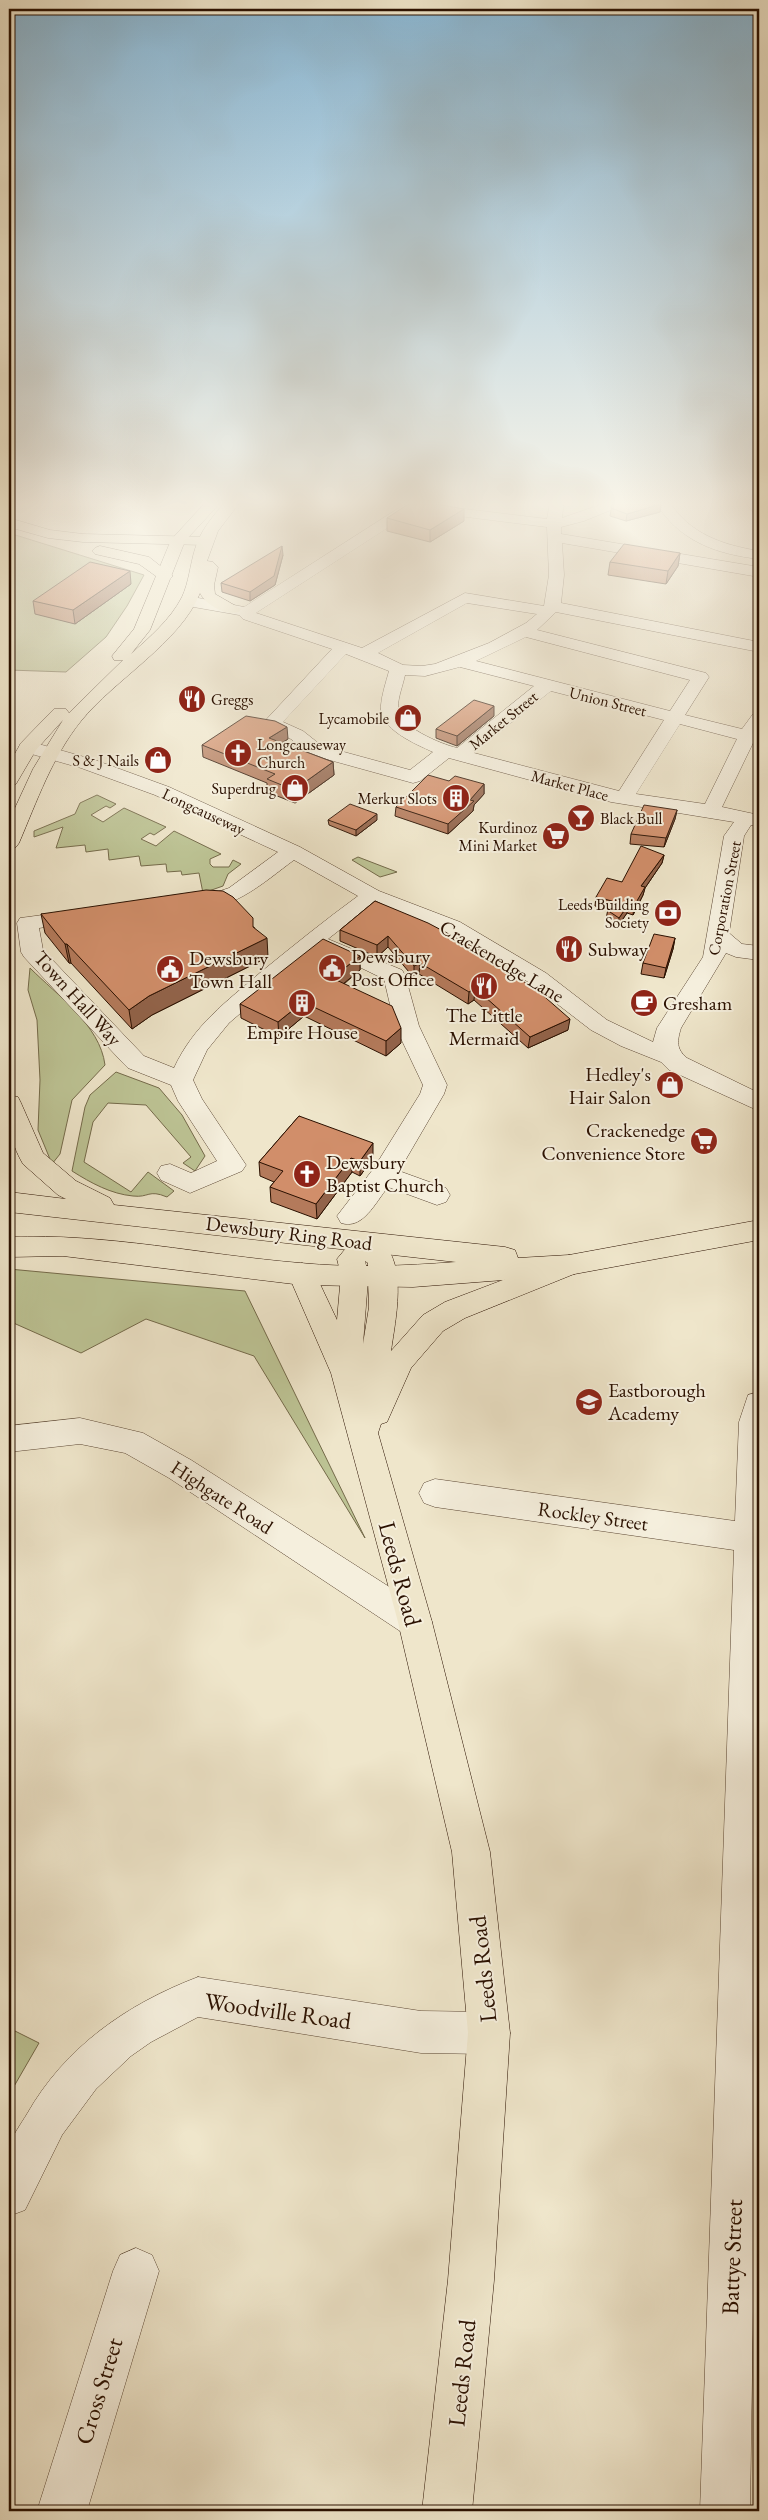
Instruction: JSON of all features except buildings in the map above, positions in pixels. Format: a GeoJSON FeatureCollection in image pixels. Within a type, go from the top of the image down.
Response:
{"type":"FeatureCollection","features":[{"type":"Feature","properties":{"kind":"main road"},"geometry":{"type":"LineString","coordinates":[[142,630],[147,619]]}},
{"type":"Feature","properties":{"kind":"main road"},"geometry":{"type":"LineString","coordinates":[[9,780],[28,747],[89,683],[120,656],[142,630],[158,619]]}},
{"type":"Feature","properties":{"kind":"main road"},"geometry":{"type":"LineString","coordinates":[[9,844],[49,752],[61,734],[88,701],[164,634],[175,619]]}},
{"type":"Feature","properties":{"kind":"main road"},"geometry":{"type":"LineString","coordinates":[[9,1103],[32,1158],[67,1188],[116,1213]]}},
{"type":"Feature","properties":{"kind":"main road","name":"Dewsbury Ring Road"},"geometry":{"type":"LineString","coordinates":[[9,1202],[569,1265]]}},
{"type":"Feature","properties":{"kind":"main road","name":"Dewsbury Ring Road"},"geometry":{"type":"LineString","coordinates":[[9,1247],[63,1246],[302,1274],[413,1276],[569,1265],[759,1230]]}},
{"type":"Feature","properties":{"kind":"main road"},"geometry":{"type":"LineString","coordinates":[[9,1235],[63,1246]]}},
{"type":"Feature","properties":{"kind":"main road","name":"Leeds Road"},"geometry":{"type":"LineString","coordinates":[[346,1373],[369,1275],[382,1260],[366,1243]]}},
{"type":"Feature","properties":{"kind":"main road"},"geometry":{"type":"LineString","coordinates":[[363,1440],[400,1361],[433,1323],[455,1310],[569,1265]]}},
{"type":"Feature","properties":{"kind":"main road","name":"Leeds Road"},"geometry":{"type":"LineString","coordinates":[[302,1274],[346,1373],[363,1440],[415,1622],[471,1852],[490,2033],[471,2280],[447,2511]]}},
{"type":"Feature","properties":{"kind":"main road","name":"Leeds Road"},"geometry":{"type":"LineString","coordinates":[[363,1440],[383,1307],[369,1275]]}},
{"type":"Feature","properties":{"kind":"street"},"geometry":{"type":"LineString","coordinates":[[258,619],[364,654],[393,665],[398,670],[426,671],[456,661],[526,632],[539,619]]}},
{"type":"Feature","properties":{"kind":"street"},"geometry":{"type":"LineString","coordinates":[[364,654],[428,619]]}},
{"type":"Feature","properties":{"kind":"street"},"geometry":{"type":"LineString","coordinates":[[607,619],[759,647]]}},
{"type":"Feature","properties":{"kind":"street"},"geometry":{"type":"LineString","coordinates":[[526,632],[700,677],[624,798]]}},
{"type":"Feature","properties":{"kind":"street","name":"Market Street"},"geometry":{"type":"LineString","coordinates":[[343,647],[272,723],[297,735],[315,750],[413,777],[452,754],[547,685]]}},
{"type":"Feature","properties":{"kind":"street","name":"Union Street"},"geometry":{"type":"LineString","coordinates":[[456,661],[753,738]]}},
{"type":"Feature","properties":{"kind":"street","name":"Market Place"},"geometry":{"type":"LineString","coordinates":[[398,670],[389,707],[393,719],[410,735],[452,754],[624,798],[711,811],[753,820]]}},
{"type":"Feature","properties":{"kind":"street"},"geometry":{"type":"LineString","coordinates":[[711,811],[753,738],[759,718]]}},
{"type":"Feature","properties":{"kind":"street","name":"Longcauseway"},"geometry":{"type":"LineString","coordinates":[[28,747],[49,752],[162,791],[293,851],[372,895]]}},
{"type":"Feature","properties":{"kind":"street","name":"Corporation Street"},"geometry":{"type":"LineString","coordinates":[[669,1028],[711,964],[718,935],[734,836],[753,820]]}},
{"type":"Feature","properties":{"kind":"street"},"geometry":{"type":"LineString","coordinates":[[171,905],[218,899],[236,892],[293,851]]}},
{"type":"Feature","properties":{"kind":"street"},"geometry":{"type":"LineString","coordinates":[[170,1173],[190,1184],[233,1165],[190,1100],[181,1080],[196,1046],[222,1018],[314,938],[372,895]]}},
{"type":"Feature","properties":{"kind":"street","name":"Crackenedge Lane"},"geometry":{"type":"LineString","coordinates":[[372,895],[452,927],[538,978],[599,1025],[629,1041],[669,1056],[678,1064],[759,1103]]}},
{"type":"Feature","properties":{"kind":"street","name":"Town Hall Way"},"geometry":{"type":"LineString","coordinates":[[104,913],[28,923],[32,952],[136,1062],[181,1080]]}},
{"type":"Feature","properties":{"kind":"street"},"geometry":{"type":"LineString","coordinates":[[718,935],[736,950],[759,952]]}},
{"type":"Feature","properties":{"kind":"street"},"geometry":{"type":"LineString","coordinates":[[314,938],[394,975],[407,1026],[435,1085],[432,1094],[383,1175],[350,1216]]}},
{"type":"Feature","properties":{"kind":"street"},"geometry":{"type":"LineString","coordinates":[[599,1025],[669,1028],[665,1042],[669,1056]]}},
{"type":"Feature","properties":{"kind":"street"},"geometry":{"type":"LineString","coordinates":[[383,1175],[437,1194]]}},
{"type":"Feature","properties":{"kind":"street","name":"Battye Street"},"geometry":{"type":"LineString","coordinates":[[725,2511],[746,2286],[754,1422],[759,1404]]}},
{"type":"Feature","properties":{"kind":"street","name":"Highgate Road"},"geometry":{"type":"LineString","coordinates":[[9,1439],[56,1432],[80,1431],[132,1442],[180,1469],[415,1622]]}},
{"type":"Feature","properties":{"kind":"street","name":"Rockley Street"},"geometry":{"type":"LineString","coordinates":[[435,1493],[754,1521]]}},
{"type":"Feature","properties":{"kind":"street","name":"Woodville Road"},"geometry":{"type":"LineString","coordinates":[[9,2194],[54,2109],[79,2077],[127,2035],[156,2014],[176,2004],[198,1997],[421,2032],[490,2033]]}},
{"type":"Feature","properties":{"kind":"street","name":"Cross Street"},"geometry":{"type":"LineString","coordinates":[[62,2511],[136,2271]]}},
{"type":"Feature","properties":{"kind":"green space"},"geometry":{"type":"Polygon","coordinates":[[[9,619],[118,619],[106,637],[66,672],[9,670],[9,619]]]}},
{"type":"Feature","properties":{"kind":"green space"},"geometry":{"type":"Polygon","coordinates":[[[97,795],[116,804],[110,808],[106,806],[91,815],[103,822],[124,808],[166,827],[154,835],[150,833],[141,839],[156,846],[174,831],[221,854],[210,859],[210,864],[213,867],[229,867],[233,860],[241,864],[228,874],[223,886],[203,893],[199,873],[182,875],[181,871],[167,872],[166,864],[141,866],[139,856],[109,860],[108,849],[86,852],[85,845],[56,848],[63,827],[34,837],[34,831],[75,814],[80,803],[97,795]]]}},
{"type":"Feature","properties":{"kind":"green space"},"geometry":{"type":"Polygon","coordinates":[[[358,857],[397,872],[380,877],[352,860],[358,857]]]}},
{"type":"Feature","properties":{"kind":"green space"},"geometry":{"type":"Polygon","coordinates":[[[30,968],[86,1024],[95,1037],[105,1065],[72,1100],[60,1154],[52,1164],[38,1130],[40,1080],[37,1020],[28,990],[30,968]]]}},
{"type":"Feature","properties":{"kind":"green space"},"geometry":{"type":"Polygon","coordinates":[[[116,1072],[159,1088],[182,1115],[205,1156],[195,1171],[183,1163],[191,1157],[146,1105],[108,1103],[93,1122],[84,1162],[131,1192],[148,1172],[174,1191],[167,1197],[156,1194],[138,1196],[117,1193],[94,1184],[72,1171],[85,1107],[90,1095],[116,1072]]]}},
{"type":"Feature","properties":{"kind":"green space"},"geometry":{"type":"Polygon","coordinates":[[[9,1269],[245,1291],[365,1538],[254,1356],[146,1319],[81,1353],[9,1321],[9,1269]]]}},
{"type":"Feature","properties":{"kind":"green space"},"geometry":{"type":"Polygon","coordinates":[[[9,2028],[39,2043],[9,2095],[9,2028]]]}},
{"type":"Feature","properties":{"kind":"place","name":"Greggs"},"geometry":{"type":"Point","coordinates":[192,699]}},
{"type":"Feature","properties":{"kind":"place","name":"Lycamobile"},"geometry":{"type":"Point","coordinates":[408,718]}},
{"type":"Feature","properties":{"kind":"place","name":"Longcauseway Church"},"geometry":{"type":"Point","coordinates":[238,753]}},
{"type":"Feature","properties":{"kind":"place","name":"S & J Nails"},"geometry":{"type":"Point","coordinates":[158,760]}},
{"type":"Feature","properties":{"kind":"place","name":"Superdrug"},"geometry":{"type":"Point","coordinates":[295,788]}},
{"type":"Feature","properties":{"kind":"place","name":"Merkur Slots"},"geometry":{"type":"Point","coordinates":[456,798]}},
{"type":"Feature","properties":{"kind":"place","name":"Black Bull"},"geometry":{"type":"Point","coordinates":[581,818]}},
{"type":"Feature","properties":{"kind":"place","name":"Kurdinoz Mini Market"},"geometry":{"type":"Point","coordinates":[556,836]}},
{"type":"Feature","properties":{"kind":"place","name":"Leeds Building Society"},"geometry":{"type":"Point","coordinates":[668,913]}},
{"type":"Feature","properties":{"kind":"place","name":"Subway"},"geometry":{"type":"Point","coordinates":[569,949]}},
{"type":"Feature","properties":{"kind":"place","name":"Dewsbury Post Office"},"geometry":{"type":"Point","coordinates":[332,968]}},
{"type":"Feature","properties":{"kind":"place","name":"Dewsbury Town Hall"},"geometry":{"type":"Point","coordinates":[170,969]}},
{"type":"Feature","properties":{"kind":"place","name":"The Little Mermaid"},"geometry":{"type":"Point","coordinates":[484,986]}},
{"type":"Feature","properties":{"kind":"place","name":"Empire House"},"geometry":{"type":"Point","coordinates":[302,1003]}},
{"type":"Feature","properties":{"kind":"place","name":"Gresham"},"geometry":{"type":"Point","coordinates":[644,1003]}},
{"type":"Feature","properties":{"kind":"place","name":"Hedley's Hair Salon"},"geometry":{"type":"Point","coordinates":[670,1085]}},
{"type":"Feature","properties":{"kind":"place","name":"Crackenedge Convenience Store"},"geometry":{"type":"Point","coordinates":[704,1141]}},
{"type":"Feature","properties":{"kind":"place","name":"Dewsbury Baptist Church"},"geometry":{"type":"Point","coordinates":[307,1174]}},
{"type":"Feature","properties":{"kind":"place","name":"Eastborough Academy"},"geometry":{"type":"Point","coordinates":[589,1402]}}]}
